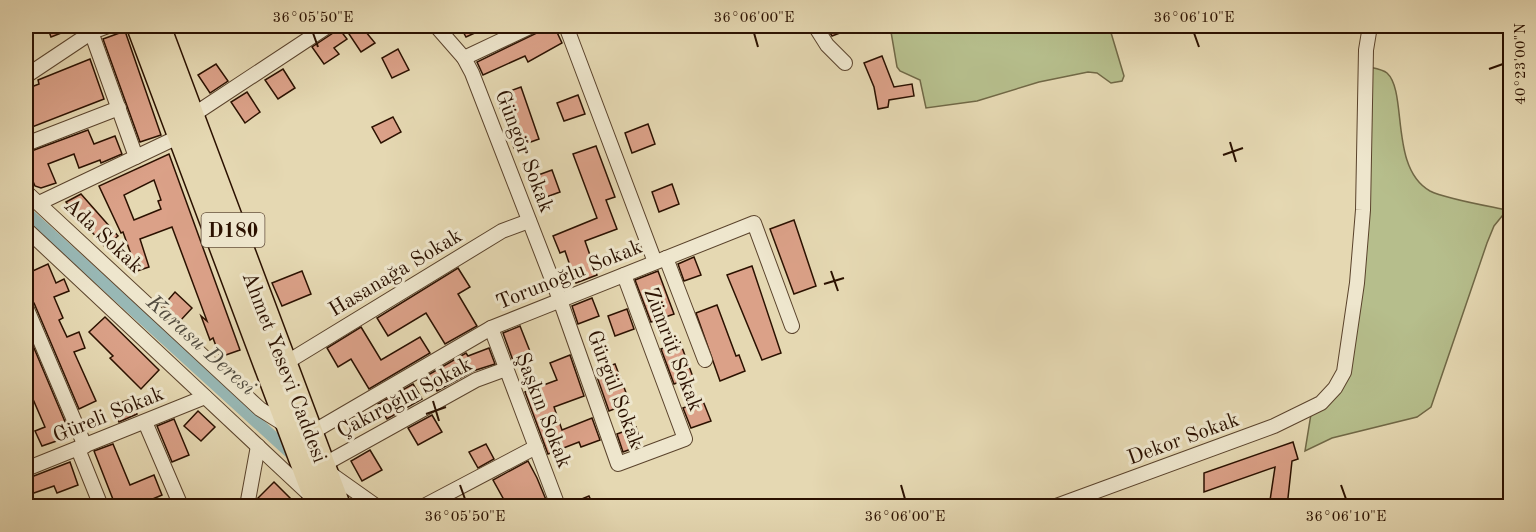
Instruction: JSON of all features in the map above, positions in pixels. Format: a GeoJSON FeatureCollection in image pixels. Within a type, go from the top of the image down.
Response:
{"type":"FeatureCollection","features":[{"type":"Feature","properties":{"kind":"highway","name":"Ahmet Yesevi Caddesi"},"geometry":{"type":"LineString","coordinates":[[139,26],[185,127],[284,364],[300,430],[323,467],[325,505]]}},
{"type":"Feature","properties":{"kind":"highway","name":"Ahmet Yesevi Caddesi"},"geometry":{"type":"LineString","coordinates":[[158,26],[185,127],[300,430],[325,505]]}},
{"type":"Feature","properties":{"kind":"street"},"geometry":{"type":"LineString","coordinates":[[26,76],[90,29],[108,26]]}},
{"type":"Feature","properties":{"kind":"street"},"geometry":{"type":"LineString","coordinates":[[39,203],[136,157],[185,127],[328,26]]}},
{"type":"Feature","properties":{"kind":"street","name":"Güngör Sokak"},"geometry":{"type":"LineString","coordinates":[[436,26],[464,57],[472,73],[560,300]]}},
{"type":"Feature","properties":{"kind":"street"},"geometry":{"type":"LineString","coordinates":[[464,57],[532,26]]}},
{"type":"Feature","properties":{"kind":"street"},"geometry":{"type":"LineString","coordinates":[[566,26],[661,260],[705,360]]}},
{"type":"Feature","properties":{"kind":"street"},"geometry":{"type":"LineString","coordinates":[[815,26],[827,45],[845,63]]}},
{"type":"Feature","properties":{"kind":"street","name":"Dekor Sokak"},"geometry":{"type":"LineString","coordinates":[[1056,507],[1274,426],[1321,403],[1344,372],[1351,330],[1363,210],[1366,50],[1370,26]]}},
{"type":"Feature","properties":{"kind":"street"},"geometry":{"type":"LineString","coordinates":[[90,29],[136,157]]}},
{"type":"Feature","properties":{"kind":"street"},"geometry":{"type":"LineString","coordinates":[[26,144],[119,108]]}},
{"type":"Feature","properties":{"kind":"street","name":"Ada Sokak"},"geometry":{"type":"LineString","coordinates":[[26,192],[260,409],[300,430]]}},
{"type":"Feature","properties":{"kind":"street","name":"Hasanağa Sokak"},"geometry":{"type":"LineString","coordinates":[[284,364],[502,231],[529,220]]}},
{"type":"Feature","properties":{"kind":"street","name":"Torunoğlu Sokak"},"geometry":{"type":"LineString","coordinates":[[300,430],[491,328],[754,223],[792,326]]}},
{"type":"Feature","properties":{"kind":"street"},"geometry":{"type":"LineString","coordinates":[[26,229],[258,446],[325,505]]}},
{"type":"Feature","properties":{"kind":"street","name":"Zümrüt Sokak"},"geometry":{"type":"LineString","coordinates":[[624,275],[685,439],[652,451]]}},
{"type":"Feature","properties":{"kind":"street","name":"Gürgül Sokak"},"geometry":{"type":"LineString","coordinates":[[560,300],[618,464],[652,451]]}},
{"type":"Feature","properties":{"kind":"street"},"geometry":{"type":"LineString","coordinates":[[26,307],[82,448],[101,507]]}},
{"type":"Feature","properties":{"kind":"street","name":"Şaşkın Sokak"},"geometry":{"type":"LineString","coordinates":[[491,328],[558,507]]}},
{"type":"Feature","properties":{"kind":"street","name":"Çakıroğlu Sokak"},"geometry":{"type":"LineString","coordinates":[[323,467],[476,380],[506,369]]}},
{"type":"Feature","properties":{"kind":"street","name":"Güreli Sokak"},"geometry":{"type":"LineString","coordinates":[[26,469],[205,397]]}},
{"type":"Feature","properties":{"kind":"street"},"geometry":{"type":"LineString","coordinates":[[145,422],[181,507]]}},
{"type":"Feature","properties":{"kind":"street"},"geometry":{"type":"LineString","coordinates":[[247,507],[258,446]]}},
{"type":"Feature","properties":{"kind":"street"},"geometry":{"type":"LineString","coordinates":[[424,507],[536,447]]}},
{"type":"Feature","properties":{"kind":"street"},"geometry":{"type":"LineString","coordinates":[[323,467],[376,507]]}},
{"type":"Feature","properties":{"kind":"green space"},"geometry":{"type":"Polygon","coordinates":[[[890,26],[1109,26],[1124,76],[1122,81],[1111,83],[1097,73],[1088,72],[1039,82],[977,101],[926,108],[920,80],[900,71],[897,67],[890,26]]]}},
{"type":"Feature","properties":{"kind":"green space"},"geometry":{"type":"Polygon","coordinates":[[[1365,66],[1387,73],[1393,83],[1397,96],[1404,149],[1409,166],[1417,180],[1437,194],[1507,210],[1494,226],[1487,243],[1431,407],[1417,417],[1332,438],[1305,451],[1312,408],[1335,388],[1349,342],[1365,66]]]}},
{"type":"Feature","properties":{"kind":"building"},"geometry":{"type":"Polygon","coordinates":[[[47,26],[79,26],[51,37],[47,26]]]}},
{"type":"Feature","properties":{"kind":"building"},"geometry":{"type":"Polygon","coordinates":[[[337,26],[347,39],[334,48],[339,54],[324,64],[312,47],[333,33],[337,26]]]}},
{"type":"Feature","properties":{"kind":"building"},"geometry":{"type":"Polygon","coordinates":[[[361,26],[375,43],[361,52],[349,34],[361,26]]]}},
{"type":"Feature","properties":{"kind":"building"},"geometry":{"type":"Polygon","coordinates":[[[460,26],[490,26],[466,37],[460,26]]]}},
{"type":"Feature","properties":{"kind":"building"},"geometry":{"type":"Polygon","coordinates":[[[554,26],[562,43],[528,62],[525,56],[483,75],[477,62],[554,26]]]}},
{"type":"Feature","properties":{"kind":"building"},"geometry":{"type":"Polygon","coordinates":[[[826,26],[858,26],[832,36],[826,26]]]}},
{"type":"Feature","properties":{"kind":"building"},"geometry":{"type":"Polygon","coordinates":[[[125,31],[161,135],[140,142],[103,39],[125,31]]]}},
{"type":"Feature","properties":{"kind":"building"},"geometry":{"type":"Polygon","coordinates":[[[398,49],[409,70],[392,78],[382,58],[398,49]]]}},
{"type":"Feature","properties":{"kind":"building"},"geometry":{"type":"Polygon","coordinates":[[[882,56],[894,87],[912,84],[914,96],[889,100],[888,107],[878,109],[874,87],[864,63],[882,56]]]}},
{"type":"Feature","properties":{"kind":"building"},"geometry":{"type":"Polygon","coordinates":[[[90,59],[104,99],[27,129],[26,89],[39,84],[38,80],[90,59]]]}},
{"type":"Feature","properties":{"kind":"building"},"geometry":{"type":"Polygon","coordinates":[[[216,64],[228,81],[210,93],[198,75],[216,64]]]}},
{"type":"Feature","properties":{"kind":"building"},"geometry":{"type":"Polygon","coordinates":[[[283,69],[295,88],[278,99],[265,80],[283,69]]]}},
{"type":"Feature","properties":{"kind":"building"},"geometry":{"type":"Polygon","coordinates":[[[521,87],[539,139],[514,148],[496,96],[521,87]]]}},
{"type":"Feature","properties":{"kind":"building"},"geometry":{"type":"Polygon","coordinates":[[[247,92],[260,112],[245,123],[231,102],[247,92]]]}},
{"type":"Feature","properties":{"kind":"building"},"geometry":{"type":"Polygon","coordinates":[[[578,95],[585,114],[564,121],[557,103],[578,95]]]}},
{"type":"Feature","properties":{"kind":"building"},"geometry":{"type":"Polygon","coordinates":[[[393,117],[401,132],[381,143],[372,127],[393,117]]]}},
{"type":"Feature","properties":{"kind":"building"},"geometry":{"type":"Polygon","coordinates":[[[648,124],[655,144],[632,153],[625,133],[648,124]]]}},
{"type":"Feature","properties":{"kind":"building"},"geometry":{"type":"Polygon","coordinates":[[[88,130],[94,144],[115,136],[122,154],[101,163],[100,160],[79,168],[74,154],[48,164],[56,183],[41,188],[35,186],[26,165],[26,153],[88,130]]]}},
{"type":"Feature","properties":{"kind":"building"},"geometry":{"type":"Polygon","coordinates":[[[596,146],[615,197],[606,200],[617,229],[585,241],[597,275],[576,283],[565,251],[560,253],[553,236],[597,218],[573,154],[596,146]]]}},
{"type":"Feature","properties":{"kind":"building"},"geometry":{"type":"Polygon","coordinates":[[[169,154],[240,350],[220,357],[213,338],[210,340],[201,316],[207,321],[172,227],[140,239],[149,267],[137,271],[123,232],[121,233],[99,186],[169,154]],[[154,180],[124,195],[134,220],[161,209],[158,201],[161,200],[154,180]]]}},
{"type":"Feature","properties":{"kind":"building"},"geometry":{"type":"Polygon","coordinates":[[[552,170],[560,192],[538,200],[530,178],[552,170]]]}},
{"type":"Feature","properties":{"kind":"building"},"geometry":{"type":"Polygon","coordinates":[[[672,184],[679,204],[659,212],[652,192],[672,184]]]}},
{"type":"Feature","properties":{"kind":"building"},"geometry":{"type":"Polygon","coordinates":[[[81,194],[118,236],[105,247],[66,202],[81,194]]]}},
{"type":"Feature","properties":{"kind":"building"},"geometry":{"type":"Polygon","coordinates":[[[794,220],[816,286],[794,294],[770,229],[794,220]]]}},
{"type":"Feature","properties":{"kind":"building"},"geometry":{"type":"Polygon","coordinates":[[[694,257],[701,275],[684,281],[678,264],[694,257]]]}},
{"type":"Feature","properties":{"kind":"building"},"geometry":{"type":"Polygon","coordinates":[[[48,264],[56,283],[64,279],[69,291],[54,297],[63,318],[59,320],[67,337],[79,332],[85,348],[74,352],[96,401],[79,409],[34,303],[26,298],[26,274],[48,264]]]}},
{"type":"Feature","properties":{"kind":"building"},"geometry":{"type":"Polygon","coordinates":[[[752,266],[781,353],[762,360],[727,275],[752,266]]]}},
{"type":"Feature","properties":{"kind":"building"},"geometry":{"type":"Polygon","coordinates":[[[458,268],[470,287],[458,294],[477,326],[445,344],[426,313],[388,336],[377,318],[458,268]]]}},
{"type":"Feature","properties":{"kind":"building"},"geometry":{"type":"Polygon","coordinates":[[[302,271],[311,294],[282,306],[272,283],[302,271]]]}},
{"type":"Feature","properties":{"kind":"building"},"geometry":{"type":"Polygon","coordinates":[[[658,271],[674,314],[651,322],[635,280],[658,271]]]}},
{"type":"Feature","properties":{"kind":"building"},"geometry":{"type":"Polygon","coordinates":[[[175,292],[192,308],[180,321],[163,306],[175,292]]]}},
{"type":"Feature","properties":{"kind":"building"},"geometry":{"type":"Polygon","coordinates":[[[592,298],[599,316],[578,324],[572,306],[592,298]]]}},
{"type":"Feature","properties":{"kind":"building"},"geometry":{"type":"Polygon","coordinates":[[[717,305],[736,356],[739,355],[745,371],[720,381],[696,313],[717,305]]]}},
{"type":"Feature","properties":{"kind":"building"},"geometry":{"type":"Polygon","coordinates":[[[627,309],[634,329],[615,336],[608,316],[627,309]]]}},
{"type":"Feature","properties":{"kind":"building"},"geometry":{"type":"Polygon","coordinates":[[[105,317],[159,370],[141,389],[110,358],[113,356],[89,332],[105,317]]]}},
{"type":"Feature","properties":{"kind":"building"},"geometry":{"type":"Polygon","coordinates":[[[520,326],[533,359],[515,366],[503,333],[520,326]]]}},
{"type":"Feature","properties":{"kind":"building"},"geometry":{"type":"Polygon","coordinates":[[[361,327],[381,360],[420,337],[430,353],[369,389],[351,359],[338,367],[327,348],[361,327]]]}},
{"type":"Feature","properties":{"kind":"building"},"geometry":{"type":"Polygon","coordinates":[[[26,329],[71,436],[42,446],[35,431],[45,427],[29,390],[26,391],[26,329]]]}},
{"type":"Feature","properties":{"kind":"building"},"geometry":{"type":"Polygon","coordinates":[[[680,342],[693,377],[674,384],[661,349],[680,342]]]}},
{"type":"Feature","properties":{"kind":"building"},"geometry":{"type":"Polygon","coordinates":[[[489,348],[495,364],[473,371],[437,391],[428,375],[466,353],[468,356],[489,348]]]}},
{"type":"Feature","properties":{"kind":"building"},"geometry":{"type":"Polygon","coordinates":[[[570,355],[584,396],[554,407],[562,430],[592,418],[600,440],[581,447],[579,442],[548,454],[525,392],[557,380],[550,363],[570,355]]]}},
{"type":"Feature","properties":{"kind":"building"},"geometry":{"type":"Polygon","coordinates":[[[615,364],[630,403],[609,411],[595,371],[615,364]]]}},
{"type":"Feature","properties":{"kind":"building"},"geometry":{"type":"Polygon","coordinates":[[[413,384],[422,399],[387,419],[378,404],[413,384]]]}},
{"type":"Feature","properties":{"kind":"building"},"geometry":{"type":"Polygon","coordinates":[[[131,399],[137,414],[119,422],[112,406],[131,399]]]}},
{"type":"Feature","properties":{"kind":"building"},"geometry":{"type":"Polygon","coordinates":[[[703,401],[711,421],[691,428],[683,408],[703,401]]]}},
{"type":"Feature","properties":{"kind":"building"},"geometry":{"type":"Polygon","coordinates":[[[198,411],[215,427],[201,441],[184,426],[198,411]]]}},
{"type":"Feature","properties":{"kind":"building"},"geometry":{"type":"Polygon","coordinates":[[[432,415],[442,432],[418,445],[408,428],[432,415]]]}},
{"type":"Feature","properties":{"kind":"building"},"geometry":{"type":"Polygon","coordinates":[[[174,419],[189,455],[172,462],[157,426],[174,419]]]}},
{"type":"Feature","properties":{"kind":"building"},"geometry":{"type":"Polygon","coordinates":[[[636,427],[642,445],[623,452],[617,434],[636,427]]]}},
{"type":"Feature","properties":{"kind":"building"},"geometry":{"type":"Polygon","coordinates":[[[1293,442],[1298,459],[1292,461],[1287,507],[1269,507],[1275,467],[1204,492],[1204,473],[1293,442]]]}},
{"type":"Feature","properties":{"kind":"building"},"geometry":{"type":"Polygon","coordinates":[[[113,444],[130,485],[154,475],[162,495],[134,507],[116,507],[94,451],[113,444]]]}},
{"type":"Feature","properties":{"kind":"building"},"geometry":{"type":"Polygon","coordinates":[[[486,444],[494,459],[478,468],[469,452],[486,444]]]}},
{"type":"Feature","properties":{"kind":"building"},"geometry":{"type":"Polygon","coordinates":[[[370,450],[382,470],[362,481],[351,461],[370,450]]]}},
{"type":"Feature","properties":{"kind":"building"},"geometry":{"type":"Polygon","coordinates":[[[528,461],[549,507],[508,507],[493,480],[528,461]]]}},
{"type":"Feature","properties":{"kind":"building"},"geometry":{"type":"Polygon","coordinates":[[[70,462],[78,485],[57,493],[54,486],[31,494],[26,479],[70,462]]]}},
{"type":"Feature","properties":{"kind":"building"},"geometry":{"type":"Polygon","coordinates":[[[274,482],[290,498],[280,507],[265,507],[258,498],[274,482]]]}},
{"type":"Feature","properties":{"kind":"building"},"geometry":{"type":"Polygon","coordinates":[[[589,496],[594,507],[567,507],[567,505],[589,496]]]}},
{"type":"Feature","properties":{"kind":"waterway","name":"Karasu Deresi"},"geometry":{"type":"LineString","coordinates":[[26,212],[296,458]]}}]}
